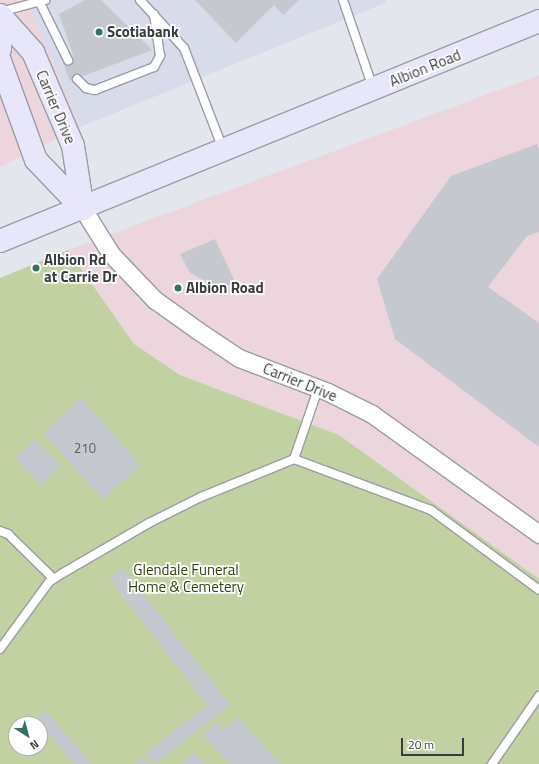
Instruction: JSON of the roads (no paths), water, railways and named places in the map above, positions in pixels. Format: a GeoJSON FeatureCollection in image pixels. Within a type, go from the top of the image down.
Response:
{"type":"FeatureCollection","features":[{"type":"Feature","properties":{"kind":"main road"},"geometry":{"type":"LineString","coordinates":[[0,15],[0,49]]}},
{"type":"Feature","properties":{"kind":"main road","name":"Carrier Drive"},"geometry":{"type":"LineString","coordinates":[[0,15],[33,52],[73,146],[83,209]]}},
{"type":"Feature","properties":{"kind":"main road","name":"Albion Road"},"geometry":{"type":"LineString","coordinates":[[0,241],[83,209],[539,21]]}},
{"type":"Feature","properties":{"kind":"main road","name":"Carrier Drive"},"geometry":{"type":"LineString","coordinates":[[0,61],[36,160],[83,209]]}},
{"type":"Feature","properties":{"kind":"street","name":"Carrier Drive"},"geometry":{"type":"LineString","coordinates":[[83,209],[111,254],[155,300],[238,358],[318,389],[372,414],[539,534]]}},
{"type":"Feature","properties":{"kind":"lane"},"geometry":{"type":"LineString","coordinates":[[140,0],[184,48],[224,151]]}},
{"type":"Feature","properties":{"kind":"lane"},"geometry":{"type":"LineString","coordinates":[[343,0],[374,89]]}},
{"type":"Feature","properties":{"kind":"lane"},"geometry":{"type":"LineString","coordinates":[[0,15],[42,1],[68,60]]}},
{"type":"Feature","properties":{"kind":"lane"},"geometry":{"type":"LineString","coordinates":[[77,78],[86,88],[95,90],[154,68],[160,56],[154,14]]}},
{"type":"Feature","properties":{"kind":"lane"},"geometry":{"type":"LineString","coordinates":[[294,460],[318,389]]}},
{"type":"Feature","properties":{"kind":"lane"},"geometry":{"type":"LineString","coordinates":[[0,649],[54,579],[149,522],[201,497],[294,460],[431,510],[539,590]]}},
{"type":"Feature","properties":{"kind":"lane"},"geometry":{"type":"LineString","coordinates":[[0,531],[8,534],[54,579]]}},
{"type":"Feature","properties":{"kind":"lane"},"geometry":{"type":"LineString","coordinates":[[492,764],[539,696]]}},
{"type":"Feature","properties":{"kind":"place","name":"Scotiabank"},"geometry":{"type":"Point","coordinates":[99,32]}},
{"type":"Feature","properties":{"kind":"place","name":"Albion Rd at Carrie Dr"},"geometry":{"type":"Point","coordinates":[36,268]}},
{"type":"Feature","properties":{"kind":"place","name":"Albion Road"},"geometry":{"type":"Point","coordinates":[178,288]}},
{"type":"Feature","properties":{"kind":"park label","name":"Glendale Funeral Home & Cemetery"},"geometry":{"type":"Point","coordinates":[186,578]}}]}
